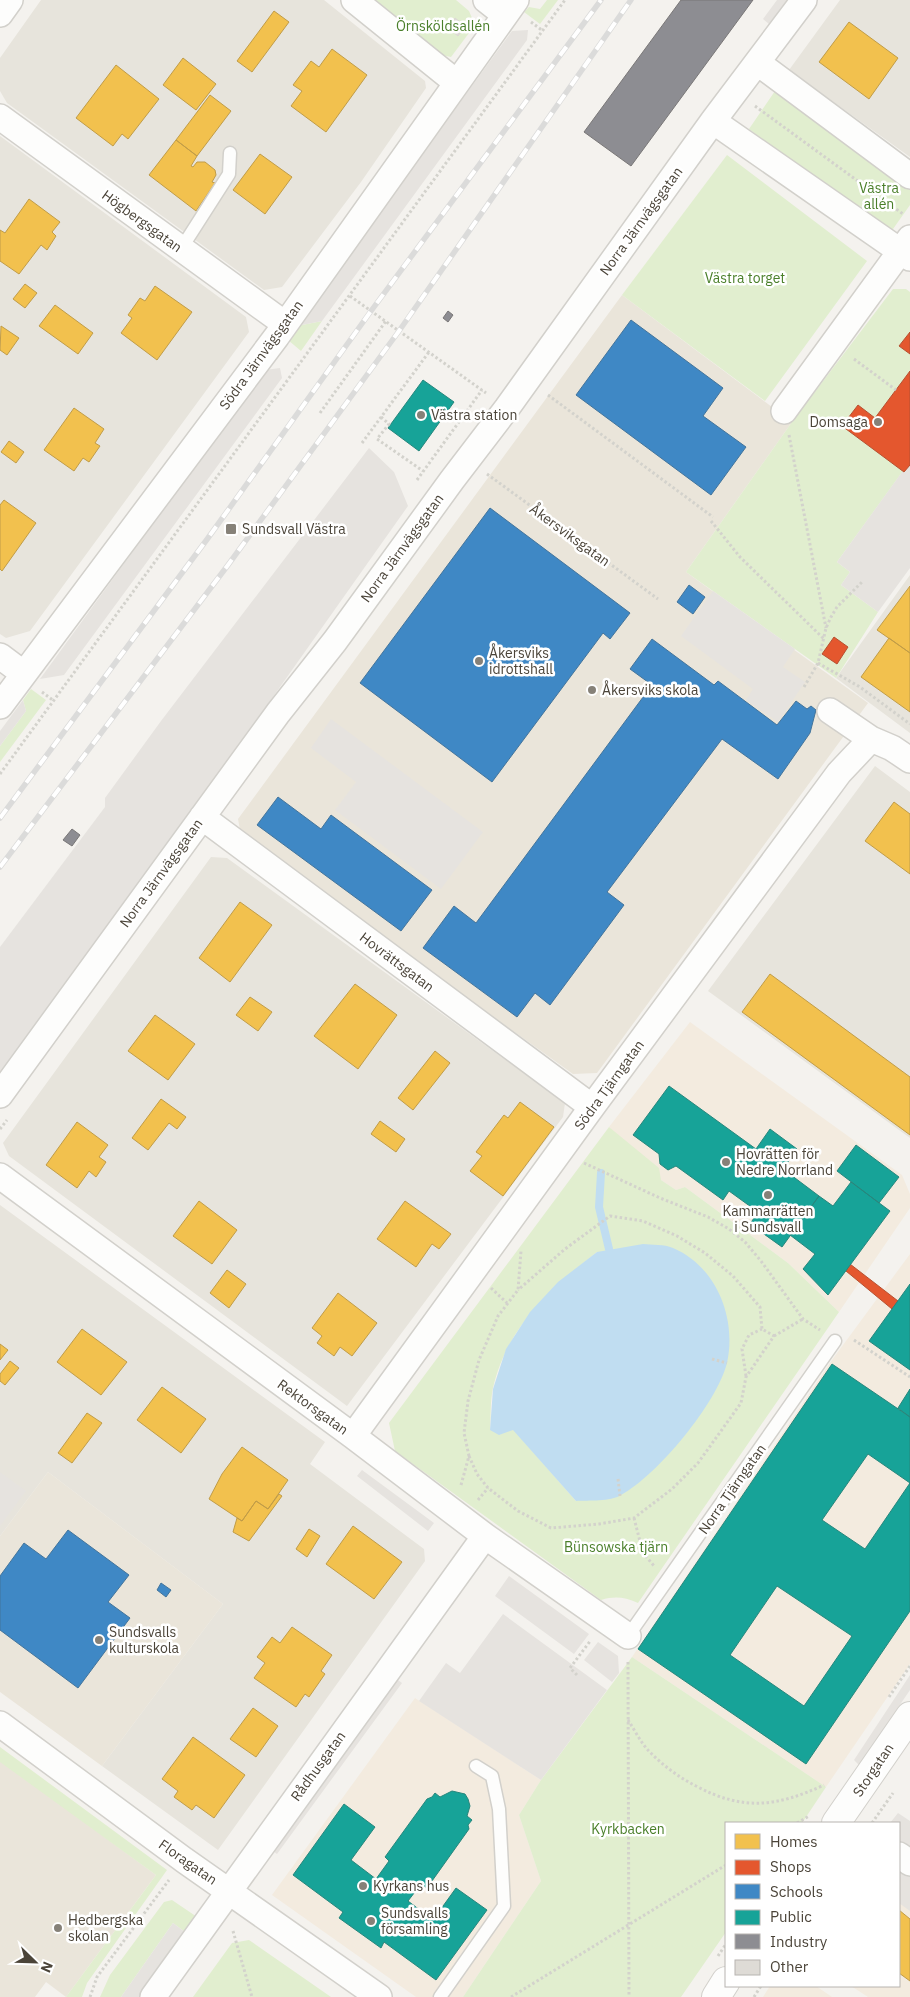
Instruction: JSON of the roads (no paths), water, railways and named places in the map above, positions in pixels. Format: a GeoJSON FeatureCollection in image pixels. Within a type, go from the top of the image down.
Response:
{"type":"FeatureCollection","features":[{"type":"Feature","properties":{"kind":"street"},"geometry":{"type":"LineString","coordinates":[[0,14],[10,0]]}},
{"type":"Feature","properties":{"kind":"street"},"geometry":{"type":"LineString","coordinates":[[354,0],[457,83]]}},
{"type":"Feature","properties":{"kind":"street"},"geometry":{"type":"LineString","coordinates":[[486,0],[511,8]]}},
{"type":"Feature","properties":{"kind":"street","name":"Norra Järnvägsgatan"},"geometry":{"type":"LineString","coordinates":[[0,1095],[278,713],[335,641],[507,408],[713,121],[804,0]]}},
{"type":"Feature","properties":{"kind":"street","name":"Södra Järnvägsgatan"},"geometry":{"type":"LineString","coordinates":[[0,706],[285,324],[511,8]]}},
{"type":"Feature","properties":{"kind":"street"},"geometry":{"type":"LineString","coordinates":[[758,63],[910,176]]}},
{"type":"Feature","properties":{"kind":"street","name":"Högbergsgatan"},"geometry":{"type":"LineString","coordinates":[[0,117],[285,324]]}},
{"type":"Feature","properties":{"kind":"street"},"geometry":{"type":"LineString","coordinates":[[713,121],[907,249],[784,411]]}},
{"type":"Feature","properties":{"kind":"street"},"geometry":{"type":"LineString","coordinates":[[0,656],[24,674]]}},
{"type":"Feature","properties":{"kind":"street"},"geometry":{"type":"LineString","coordinates":[[830,712],[871,739],[892,748],[910,760]]}},
{"type":"Feature","properties":{"kind":"street","name":"Södra Tjärngatan"},"geometry":{"type":"LineString","coordinates":[[353,1436],[838,773],[871,739]]}},
{"type":"Feature","properties":{"kind":"street","name":"Hovrättsgatan"},"geometry":{"type":"LineString","coordinates":[[202,817],[592,1107]]}},
{"type":"Feature","properties":{"kind":"street","name":"Rektorsgatan"},"geometry":{"type":"LineString","coordinates":[[0,1176],[353,1436],[485,1536],[628,1636]]}},
{"type":"Feature","properties":{"kind":"street","name":"Rådhusgatan"},"geometry":{"type":"LineString","coordinates":[[152,1997],[485,1536]]}},
{"type":"Feature","properties":{"kind":"street","name":"Storgatan"},"geometry":{"type":"LineString","coordinates":[[836,1819],[910,1716]]}},
{"type":"Feature","properties":{"kind":"street","name":"Floragatan"},"geometry":{"type":"LineString","coordinates":[[0,1724],[184,1860],[379,1997]]}},
{"type":"Feature","properties":{"kind":"street"},"geometry":{"type":"LineString","coordinates":[[716,1997],[725,1983]]}},
{"type":"Feature","properties":{"kind":"lane"},"geometry":{"type":"LineString","coordinates":[[181,249],[230,174],[230,153]]}},
{"type":"Feature","properties":{"kind":"lane","name":"Norra Tjärngatan"},"geometry":{"type":"LineString","coordinates":[[628,1636],[835,1340]]}},
{"type":"Feature","properties":{"kind":"lane"},"geometry":{"type":"LineString","coordinates":[[440,1997],[504,1906],[499,1809],[492,1776],[476,1766]]}},
{"type":"Feature","properties":{"kind":"water","name":"Bünsowska tjärn"},"geometry":{"type":"Polygon","coordinates":[[[643,1244],[662,1245],[673,1248],[688,1256],[712,1280],[726,1312],[729,1329],[727,1363],[721,1379],[699,1417],[652,1472],[636,1485],[616,1497],[605,1500],[576,1501],[513,1430],[499,1435],[490,1430],[493,1389],[506,1349],[530,1312],[558,1282],[597,1252],[643,1244]]]}},
{"type":"Feature","properties":{"kind":"waterway"},"geometry":{"type":"LineString","coordinates":[[601,1173],[599,1207],[609,1249]]}},
{"type":"Feature","properties":{"kind":"railway"},"geometry":{"type":"LineString","coordinates":[[0,818],[208,538],[371,311],[601,0]]}},
{"type":"Feature","properties":{"kind":"railway"},"geometry":{"type":"LineString","coordinates":[[0,867],[228,565],[399,331],[631,0]]}},
{"type":"Feature","properties":{"kind":"place","name":"Västra station"},"geometry":{"type":"Point","coordinates":[421,415]}},
{"type":"Feature","properties":{"kind":"place","name":"Domsaga"},"geometry":{"type":"Point","coordinates":[878,422]}},
{"type":"Feature","properties":{"kind":"place","name":"Sundsvall Västra"},"geometry":{"type":"Point","coordinates":[231,529]}},
{"type":"Feature","properties":{"kind":"place","name":"Åkersviks idrottshall"},"geometry":{"type":"Point","coordinates":[479,661]}},
{"type":"Feature","properties":{"kind":"place","name":"Åkersviks skola"},"geometry":{"type":"Point","coordinates":[592,690]}},
{"type":"Feature","properties":{"kind":"place","name":"Hovrätten för Nedre Norrland"},"geometry":{"type":"Point","coordinates":[726,1162]}},
{"type":"Feature","properties":{"kind":"place","name":"Kammarrätten i Sundsvall"},"geometry":{"type":"Point","coordinates":[768,1195]}},
{"type":"Feature","properties":{"kind":"place","name":"Sundsvalls kulturskola"},"geometry":{"type":"Point","coordinates":[99,1640]}},
{"type":"Feature","properties":{"kind":"place","name":"Kyrkans hus"},"geometry":{"type":"Point","coordinates":[363,1886]}},
{"type":"Feature","properties":{"kind":"place","name":"Sundsvalls församling"},"geometry":{"type":"Point","coordinates":[371,1921]}},
{"type":"Feature","properties":{"kind":"place","name":"Hedbergska skolan"},"geometry":{"type":"Point","coordinates":[58,1928]}},
{"type":"Feature","properties":{"kind":"park label","name":"Örnsköldsallén"},"geometry":{"type":"Point","coordinates":[443,26]}},
{"type":"Feature","properties":{"kind":"park label","name":"Västra allén"},"geometry":{"type":"Point","coordinates":[879,196]}},
{"type":"Feature","properties":{"kind":"park label","name":"Västra torget"},"geometry":{"type":"Point","coordinates":[745,278]}},
{"type":"Feature","properties":{"kind":"park label","name":"Kyrkbacken"},"geometry":{"type":"Point","coordinates":[628,1829]}}]}
